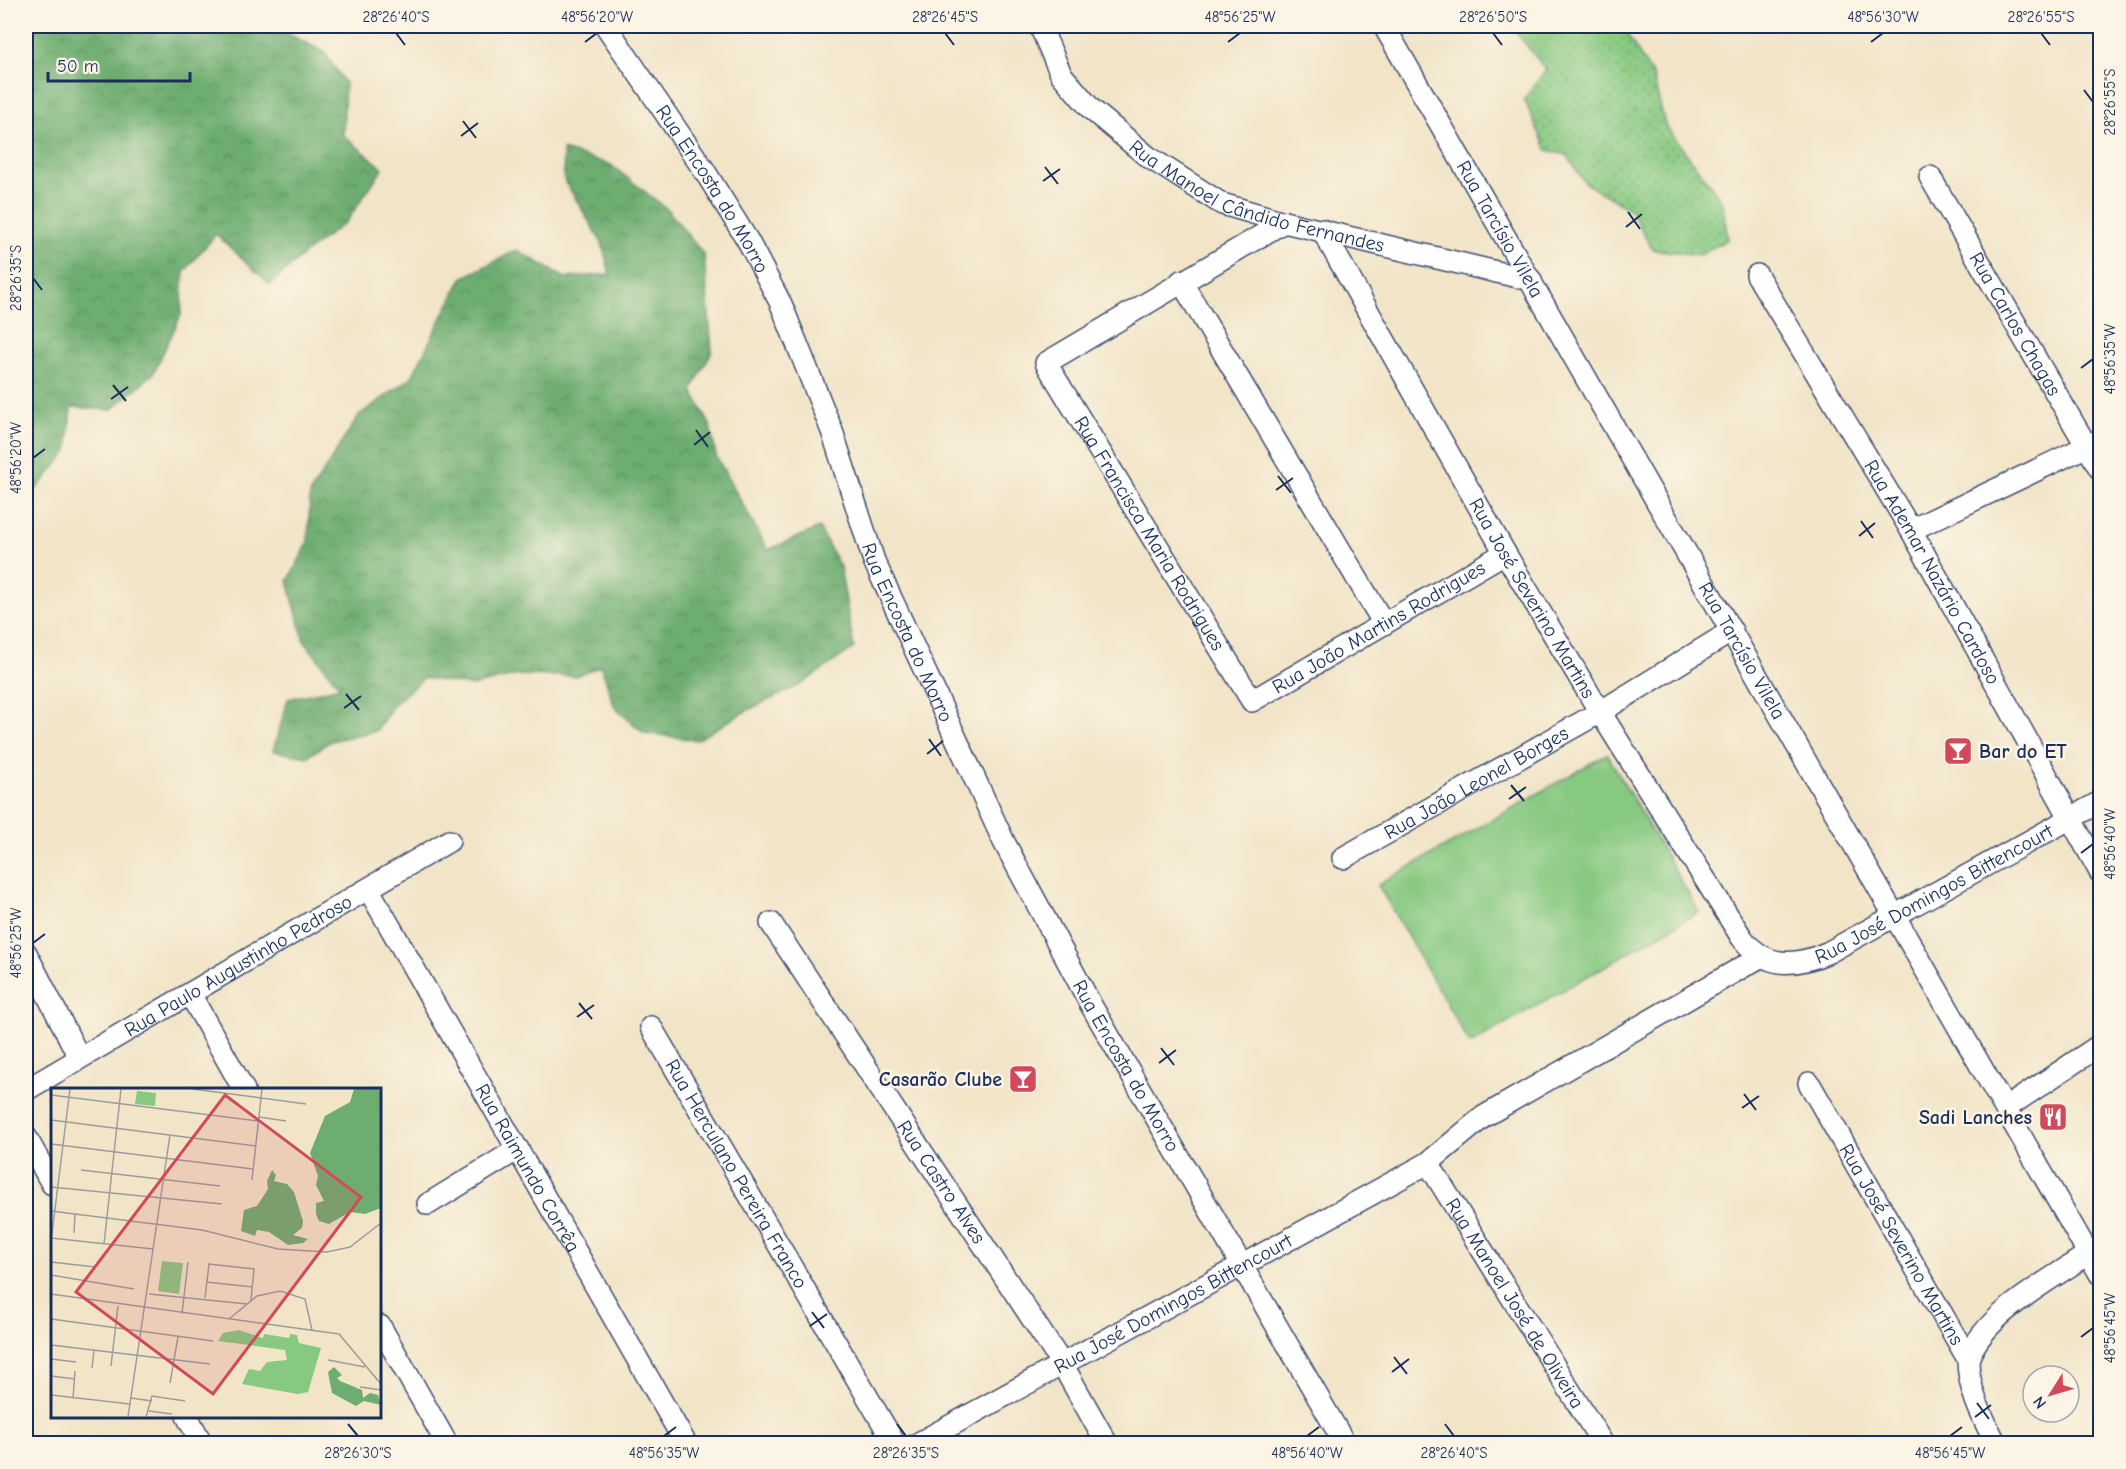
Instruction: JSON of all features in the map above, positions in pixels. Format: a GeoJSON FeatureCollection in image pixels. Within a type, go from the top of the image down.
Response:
{"type":"FeatureCollection","features":[{"type":"Feature","properties":{"kind":"street","name":"Rua Encosta do Morro"},"geometry":{"type":"LineString","coordinates":[[606,26],[704,170],[748,241],[781,304],[832,431],[882,580],[1004,842],[1086,996],[1346,1443]]}},
{"type":"Feature","properties":{"kind":"street","name":"Rua Manoel Cândido Fernandes"},"geometry":{"type":"LineString","coordinates":[[1040,26],[1061,74],[1091,109],[1118,134],[1148,156],[1222,204],[1284,222],[1531,280]]}},
{"type":"Feature","properties":{"kind":"street","name":"Rua Tarcísio Vilela"},"geometry":{"type":"LineString","coordinates":[[1384,26],[2100,1274]]}},
{"type":"Feature","properties":{"kind":"street","name":"Rua Carlos Chagas"},"geometry":{"type":"LineString","coordinates":[[1930,177],[2094,444],[2100,469]]}},
{"type":"Feature","properties":{"kind":"street"},"geometry":{"type":"LineString","coordinates":[[1284,222],[1181,281],[1384,624]]}},
{"type":"Feature","properties":{"kind":"street","name":"Rua José Severino Martins"},"geometry":{"type":"LineString","coordinates":[[1322,230],[1505,553],[1600,712],[1742,938],[1760,957]]}},
{"type":"Feature","properties":{"kind":"street","name":"Rua Ademar Nazário Cardoso"},"geometry":{"type":"LineString","coordinates":[[1756,275],[1911,530],[2100,872]]}},
{"type":"Feature","properties":{"kind":"street","name":"Rua Francisca Maria Rodrigues"},"geometry":{"type":"LineString","coordinates":[[1181,281],[1046,363],[1252,701]]}},
{"type":"Feature","properties":{"kind":"street"},"geometry":{"type":"LineString","coordinates":[[1911,530],[2094,444]]}},
{"type":"Feature","properties":{"kind":"street","name":"Rua João Martins Rodrigues"},"geometry":{"type":"LineString","coordinates":[[1252,701],[1505,553]]}},
{"type":"Feature","properties":{"kind":"street","name":"Rua João Leonel Borges"},"geometry":{"type":"LineString","coordinates":[[1343,858],[1600,712],[1732,631]]}},
{"type":"Feature","properties":{"kind":"street","name":"Rua José Domingos Bittencourt"},"geometry":{"type":"LineString","coordinates":[[917,1443],[1428,1163],[1484,1117],[1586,1055],[1760,957],[1793,963],[1814,959],[2100,802]]}},
{"type":"Feature","properties":{"kind":"street","name":"Rua Paulo Augustinho Pedroso"},"geometry":{"type":"LineString","coordinates":[[26,1090],[449,841]]}},
{"type":"Feature","properties":{"kind":"street","name":"Rua Raimundo Corrêa"},"geometry":{"type":"LineString","coordinates":[[369,890],[686,1443]]}},
{"type":"Feature","properties":{"kind":"street","name":"Rua Castro Alves"},"geometry":{"type":"LineString","coordinates":[[771,923],[1062,1364],[1107,1443]]}},
{"type":"Feature","properties":{"kind":"street"},"geometry":{"type":"LineString","coordinates":[[26,953],[79,1058]]}},
{"type":"Feature","properties":{"kind":"street"},"geometry":{"type":"LineString","coordinates":[[190,994],[243,1088]]}},
{"type":"Feature","properties":{"kind":"street","name":"Rua Herculano Pereira Franco"},"geometry":{"type":"LineString","coordinates":[[651,1027],[895,1443]]}},
{"type":"Feature","properties":{"kind":"street"},"geometry":{"type":"LineString","coordinates":[[2006,1108],[2100,1045]]}},
{"type":"Feature","properties":{"kind":"street","name":"Rua José Severino Martins"},"geometry":{"type":"LineString","coordinates":[[1809,1083],[1968,1359],[1968,1375],[1975,1398],[1996,1443]]}},
{"type":"Feature","properties":{"kind":"street"},"geometry":{"type":"LineString","coordinates":[[26,1137],[51,1182]]}},
{"type":"Feature","properties":{"kind":"street"},"geometry":{"type":"LineString","coordinates":[[428,1204],[518,1149]]}},
{"type":"Feature","properties":{"kind":"street","name":"Rua Manoel José de Oliveira"},"geometry":{"type":"LineString","coordinates":[[1428,1163],[1604,1443]]}},
{"type":"Feature","properties":{"kind":"street"},"geometry":{"type":"LineString","coordinates":[[1968,1359],[1974,1343],[1991,1323],[2089,1253]]}},
{"type":"Feature","properties":{"kind":"street"},"geometry":{"type":"LineString","coordinates":[[381,1328],[447,1443]]}},
{"type":"Feature","properties":{"kind":"street"},"geometry":{"type":"LineString","coordinates":[[188,1418],[202,1443]]}},
{"type":"Feature","properties":{"kind":"green space"},"geometry":{"type":"Polygon","coordinates":[[[26,26],[273,26],[324,52],[345,83],[343,135],[383,168],[347,221],[303,255],[270,285],[216,234],[184,272],[181,315],[153,374],[111,410],[71,407],[68,451],[26,502],[26,26]]]}},
{"type":"Feature","properties":{"kind":"green space"},"geometry":{"type":"Polygon","coordinates":[[[1511,26],[1622,26],[1653,76],[1665,125],[1722,201],[1728,239],[1700,255],[1652,249],[1631,210],[1585,183],[1567,155],[1547,150],[1524,99],[1546,70],[1511,26]]]}},
{"type":"Feature","properties":{"kind":"green space"},"geometry":{"type":"Polygon","coordinates":[[[563,150],[611,165],[667,209],[704,255],[712,351],[692,390],[710,425],[716,456],[768,550],[819,528],[840,567],[854,648],[800,685],[744,712],[697,740],[644,733],[615,708],[601,666],[576,676],[517,675],[473,686],[424,678],[394,704],[376,731],[331,741],[307,757],[273,751],[288,699],[340,687],[304,641],[288,581],[308,543],[310,493],[359,415],[411,378],[462,278],[517,250],[565,278],[610,274],[602,243],[564,179],[563,150]]]}},
{"type":"Feature","properties":{"kind":"green space"},"geometry":{"type":"Polygon","coordinates":[[[1607,754],[1699,912],[1470,1044],[1378,885],[1607,754]]]}},
{"type":"Feature","properties":{"kind":"place","name":"Bar do ET"},"geometry":{"type":"Point","coordinates":[1958,751]}},
{"type":"Feature","properties":{"kind":"place","name":"Casarão Clube"},"geometry":{"type":"Point","coordinates":[1023,1079]}},
{"type":"Feature","properties":{"kind":"place","name":"Sadi Lanches"},"geometry":{"type":"Point","coordinates":[2053,1117]}}]}
